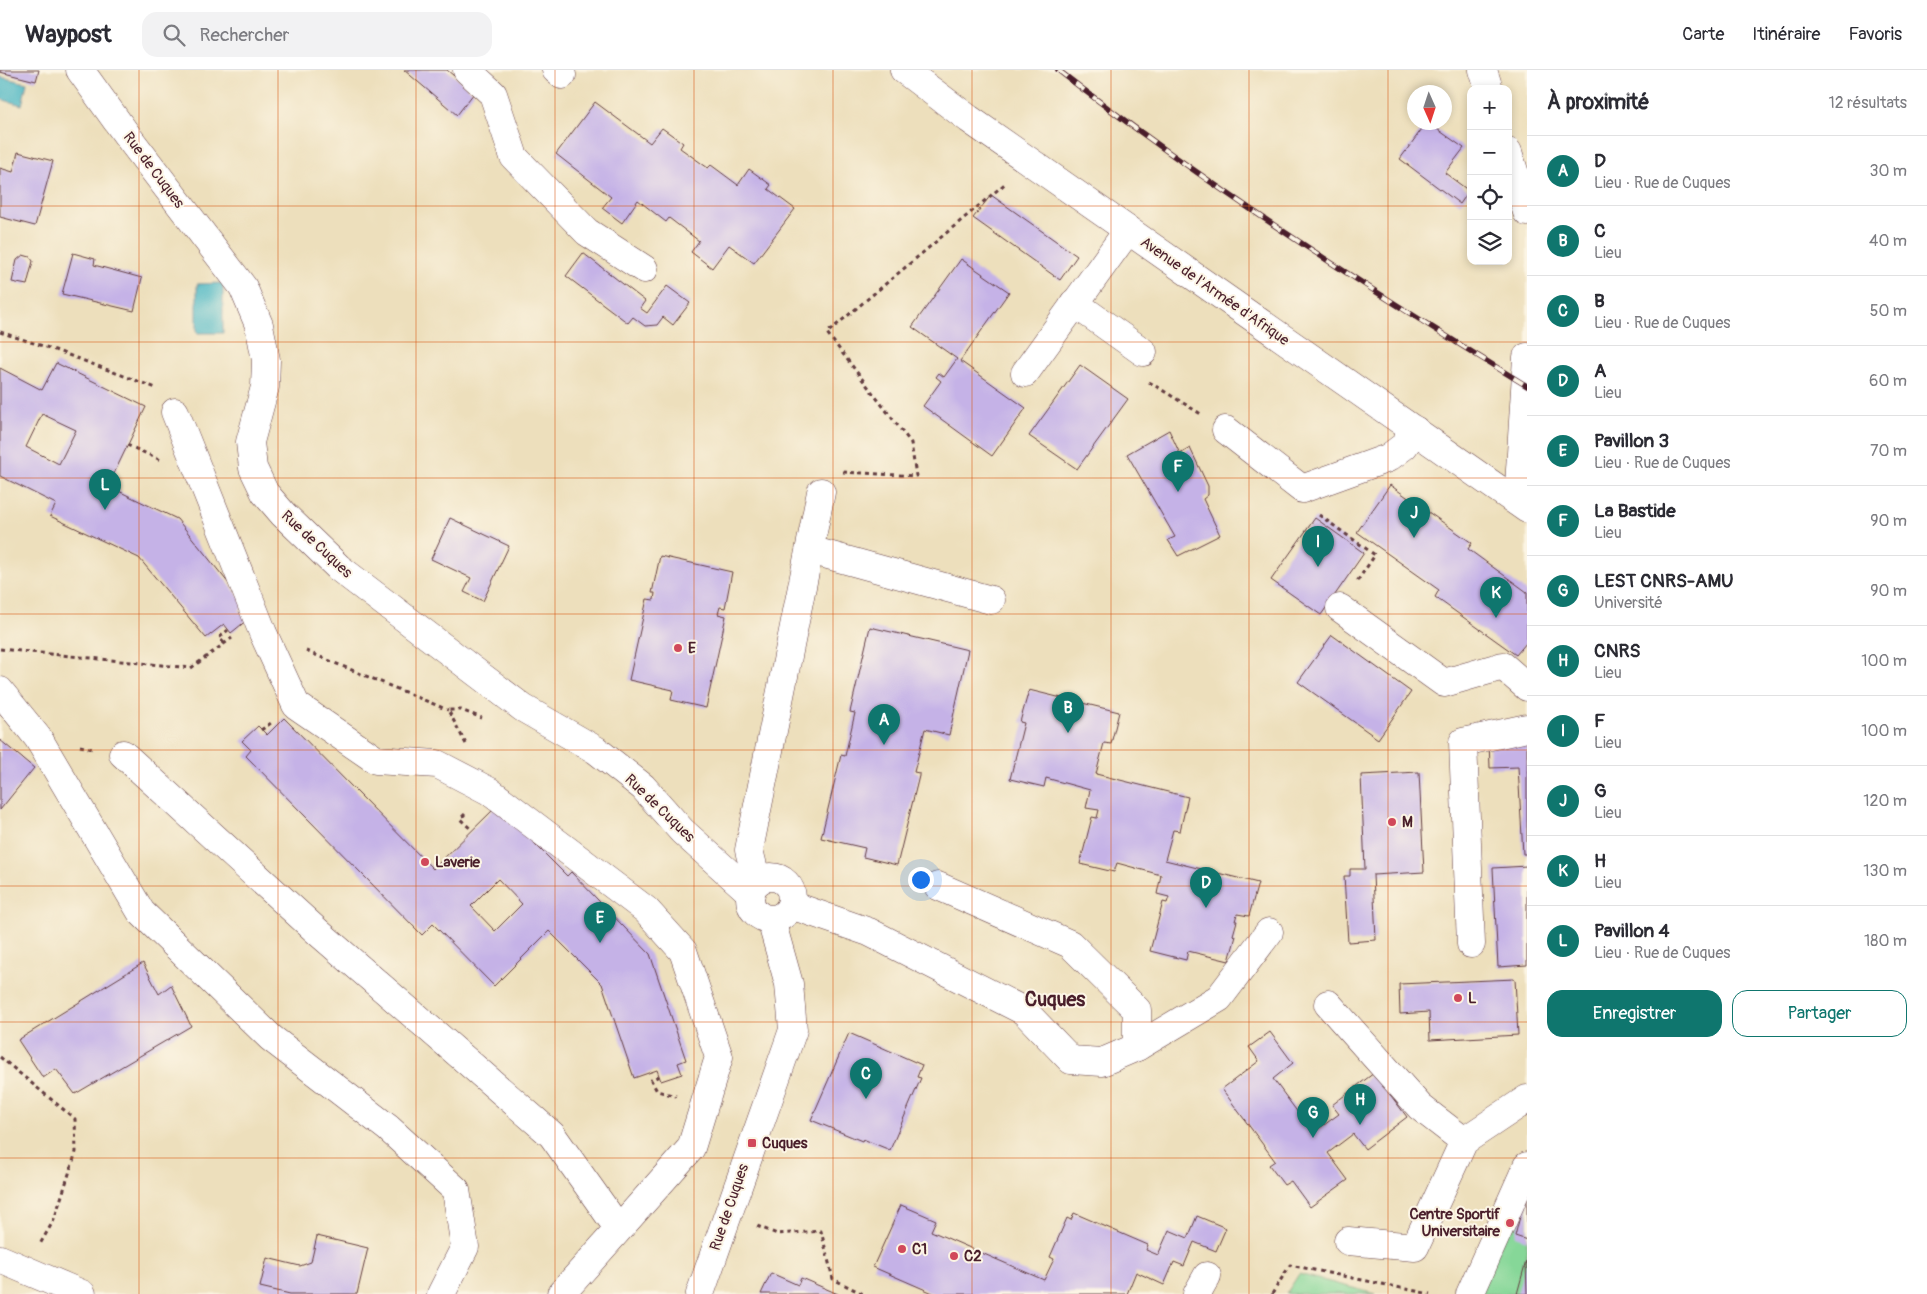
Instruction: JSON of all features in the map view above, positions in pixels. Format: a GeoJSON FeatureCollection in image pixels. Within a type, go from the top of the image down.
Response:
{"type":"FeatureCollection","features":[{"type":"Feature","properties":{"kind":"street","name":"Rue de Cuques"},"geometry":{"type":"LineString","coordinates":[[80,70],[129,138],[243,287],[259,325],[266,360],[265,387],[250,442],[252,468],[266,493],[283,514],[338,568],[523,708],[596,750],[643,787],[682,831],[754,888]]}},
{"type":"Feature","properties":{"kind":"street"},"geometry":{"type":"LineString","coordinates":[[467,70],[493,94],[514,157],[587,232],[644,269]]}},
{"type":"Feature","properties":{"kind":"street","name":"Avenue de l'Armée d'Afrique"},"geometry":{"type":"LineString","coordinates":[[904,70],[1031,162],[1523,505]]}},
{"type":"Feature","properties":{"kind":"street"},"geometry":{"type":"LineString","coordinates":[[1483,70],[1488,85]]}},
{"type":"Feature","properties":{"kind":"street"},"geometry":{"type":"LineString","coordinates":[[1512,165],[1527,212]]}},
{"type":"Feature","properties":{"kind":"street"},"geometry":{"type":"LineString","coordinates":[[1025,373],[1128,230]]}},
{"type":"Feature","properties":{"kind":"street"},"geometry":{"type":"LineString","coordinates":[[1074,303],[1143,352]]}},
{"type":"Feature","properties":{"kind":"street"},"geometry":{"type":"LineString","coordinates":[[1523,505],[1527,357]]}},
{"type":"Feature","properties":{"kind":"street"},"geometry":{"type":"LineString","coordinates":[[175,412],[263,633],[296,705],[376,760],[437,764],[489,791],[646,910],[683,951],[719,1057],[691,1148],[561,1294]]}},
{"type":"Feature","properties":{"kind":"street"},"geometry":{"type":"LineString","coordinates":[[1226,430],[1302,489],[1388,458],[1404,446],[1415,430]]}},
{"type":"Feature","properties":{"kind":"street"},"geometry":{"type":"LineString","coordinates":[[821,492],[749,850],[754,888],[752,909],[762,917],[781,912],[869,932],[1024,1011],[1071,1060],[1102,1062],[1138,1047],[1219,998],[1269,932]]}},
{"type":"Feature","properties":{"kind":"street"},"geometry":{"type":"LineString","coordinates":[[810,550],[991,600]]}},
{"type":"Feature","properties":{"kind":"street"},"geometry":{"type":"LineString","coordinates":[[1340,608],[1444,683],[1503,666],[1527,687]]}},
{"type":"Feature","properties":{"kind":"street"},"geometry":{"type":"LineString","coordinates":[[0,692],[38,738],[141,912],[271,1038],[388,1128],[456,1190],[465,1247],[441,1294]]}},
{"type":"Feature","properties":{"kind":"street"},"geometry":{"type":"LineString","coordinates":[[1471,944],[1463,742],[1527,728]]}},
{"type":"Feature","properties":{"kind":"street"},"geometry":{"type":"LineString","coordinates":[[123,754],[319,934],[552,1135],[618,1228]]}},
{"type":"Feature","properties":{"kind":"street"},"geometry":{"type":"LineString","coordinates":[[754,888],[766,878],[778,879],[787,884],[791,894],[781,912]]}},
{"type":"Feature","properties":{"kind":"street"},"geometry":{"type":"LineString","coordinates":[[938,886],[1070,944],[1137,1010],[1138,1047]]}},
{"type":"Feature","properties":{"kind":"street","name":"Rue de Cuques"},"geometry":{"type":"LineString","coordinates":[[700,1294],[726,1213],[793,1030],[781,912]]}},
{"type":"Feature","properties":{"kind":"street"},"geometry":{"type":"LineString","coordinates":[[1328,1004],[1420,1107],[1464,1141]]}},
{"type":"Feature","properties":{"kind":"street"},"geometry":{"type":"LineString","coordinates":[[1348,1241],[1415,1247],[1464,1141],[1527,1099]]}},
{"type":"Feature","properties":{"kind":"street"},"geometry":{"type":"LineString","coordinates":[[1470,1294],[1527,1166]]}},
{"type":"Feature","properties":{"kind":"street"},"geometry":{"type":"LineString","coordinates":[[0,1259],[82,1294]]}},
{"type":"Feature","properties":{"kind":"path"},"geometry":{"type":"LineString","coordinates":[[841,471],[916,476],[911,443],[827,333],[1031,162]]}},
{"type":"Feature","properties":{"kind":"path"},"geometry":{"type":"LineString","coordinates":[[0,332],[154,385],[175,412]]}},
{"type":"Feature","properties":{"kind":"path"},"geometry":{"type":"LineString","coordinates":[[1143,352],[1150,383],[1226,430]]}},
{"type":"Feature","properties":{"kind":"path"},"geometry":{"type":"LineString","coordinates":[[1302,489],[1321,518],[1375,555],[1340,608]]}},
{"type":"Feature","properties":{"kind":"path"},"geometry":{"type":"LineString","coordinates":[[0,649],[192,668],[224,643],[248,628],[448,710]]}},
{"type":"Feature","properties":{"kind":"path"},"geometry":{"type":"LineString","coordinates":[[224,643],[219,638],[229,630]]}},
{"type":"Feature","properties":{"kind":"path"},"geometry":{"type":"LineString","coordinates":[[0,1057],[75,1119],[76,1152],[54,1220]]}},
{"type":"Feature","properties":{"kind":"path"},"geometry":{"type":"LineString","coordinates":[[659,1076],[651,1080],[657,1091],[705,1103]]}},
{"type":"Feature","properties":{"kind":"path"},"geometry":{"type":"LineString","coordinates":[[726,1213],[777,1234],[821,1231],[833,1279],[864,1294]]}},
{"type":"Feature","properties":{"kind":"path"},"geometry":{"type":"LineString","coordinates":[[1272,1294],[1290,1265],[1430,1294]]}},
{"type":"Feature","properties":{"kind":"green space","name":"Centre Sportif Universitaire"},"geometry":{"type":"Polygon","coordinates":[[[1524,1153],[1527,1153],[1527,1294],[1460,1294],[1524,1153]]]}},
{"type":"Feature","properties":{"kind":"green space"},"geometry":{"type":"Polygon","coordinates":[[[1299,1274],[1376,1294],[1286,1294],[1299,1274]]]}},
{"type":"Feature","properties":{"kind":"water"},"geometry":{"type":"Polygon","coordinates":[[[0,77],[27,83],[22,105],[0,99],[0,77]]]}},
{"type":"Feature","properties":{"kind":"water"},"geometry":{"type":"Polygon","coordinates":[[[223,283],[223,333],[197,333],[197,284],[223,283]]]}},
{"type":"Feature","properties":{"kind":"building"},"geometry":{"type":"Polygon","coordinates":[[[0,70],[39,70],[36,81],[0,72],[0,70]]]}},
{"type":"Feature","properties":{"kind":"building"},"geometry":{"type":"Polygon","coordinates":[[[404,70],[447,70],[474,93],[457,115],[404,70]]]}},
{"type":"Feature","properties":{"kind":"building"},"geometry":{"type":"Polygon","coordinates":[[[595,102],[650,143],[662,128],[683,143],[680,148],[708,168],[711,165],[738,185],[749,169],[771,185],[768,189],[795,209],[754,263],[729,245],[712,268],[691,252],[699,241],[669,218],[666,222],[638,200],[622,223],[602,208],[611,197],[556,154],[595,102]]]}},
{"type":"Feature","properties":{"kind":"building"},"geometry":{"type":"Polygon","coordinates":[[[1421,130],[1438,130],[1464,148],[1445,173],[1467,190],[1467,194],[1460,204],[1400,159],[1421,130]]]}},
{"type":"Feature","properties":{"kind":"building"},"geometry":{"type":"Polygon","coordinates":[[[18,152],[53,161],[35,226],[0,217],[0,168],[13,172],[18,152]]]}},
{"type":"Feature","properties":{"kind":"building"},"geometry":{"type":"Polygon","coordinates":[[[991,195],[1077,256],[1060,280],[973,218],[991,195]]]}},
{"type":"Feature","properties":{"kind":"building"},"geometry":{"type":"Polygon","coordinates":[[[73,253],[95,259],[94,265],[142,278],[134,311],[62,294],[73,253]]]}},
{"type":"Feature","properties":{"kind":"building"},"geometry":{"type":"Polygon","coordinates":[[[583,253],[645,301],[640,308],[647,313],[667,286],[690,303],[673,325],[663,317],[657,325],[645,326],[633,317],[628,323],[566,276],[583,253]]]}},
{"type":"Feature","properties":{"kind":"building"},"geometry":{"type":"Polygon","coordinates":[[[23,255],[30,257],[33,261],[27,285],[12,282],[17,260],[23,255]]]}},
{"type":"Feature","properties":{"kind":"building"},"geometry":{"type":"Polygon","coordinates":[[[961,259],[1009,292],[960,361],[1026,408],[992,456],[923,406],[941,381],[936,377],[939,373],[944,377],[957,359],[912,327],[961,259]]]}},
{"type":"Feature","properties":{"kind":"building"},"geometry":{"type":"Polygon","coordinates":[[[56,363],[146,407],[108,486],[177,519],[246,605],[239,610],[247,620],[231,633],[224,624],[206,638],[139,558],[50,516],[56,504],[0,476],[0,368],[42,390],[56,363]],[[42,414],[26,447],[59,464],[76,430],[42,414]]]}},
{"type":"Feature","properties":{"kind":"building"},"geometry":{"type":"Polygon","coordinates":[[[1080,365],[1128,399],[1077,469],[1029,436],[1080,365]]]}},
{"type":"Feature","properties":{"kind":"building"},"geometry":{"type":"Polygon","coordinates":[[[1169,430],[1180,454],[1190,448],[1208,486],[1208,495],[1203,499],[1220,535],[1178,556],[1168,540],[1175,537],[1127,454],[1169,430]]]}},
{"type":"Feature","properties":{"kind":"building"},"geometry":{"type":"Polygon","coordinates":[[[1390,485],[1472,543],[1468,549],[1527,592],[1527,642],[1516,655],[1435,597],[1439,590],[1357,532],[1390,485]]]}},
{"type":"Feature","properties":{"kind":"building"},"geometry":{"type":"Polygon","coordinates":[[[450,518],[509,546],[483,601],[464,592],[471,578],[431,559],[450,518]]]}},
{"type":"Feature","properties":{"kind":"building"},"geometry":{"type":"Polygon","coordinates":[[[1315,518],[1364,553],[1321,615],[1271,580],[1315,518]]]}},
{"type":"Feature","properties":{"kind":"building","name":"E"},"geometry":{"type":"Polygon","coordinates":[[[660,556],[732,572],[725,608],[720,607],[718,614],[726,616],[706,708],[671,700],[673,690],[629,680],[647,599],[654,600],[655,593],[652,593],[660,556]]]}},
{"type":"Feature","properties":{"kind":"building"},"geometry":{"type":"Polygon","coordinates":[[[870,627],[968,650],[949,735],[925,729],[914,772],[919,773],[919,776],[897,865],[863,857],[865,848],[821,838],[841,755],[845,756],[855,713],[850,712],[870,627]]]}},
{"type":"Feature","properties":{"kind":"building"},"geometry":{"type":"Polygon","coordinates":[[[1332,635],[1411,692],[1378,739],[1298,682],[1332,635]]]}},
{"type":"Feature","properties":{"kind":"building"},"geometry":{"type":"Polygon","coordinates":[[[1029,690],[1119,712],[1111,744],[1104,743],[1096,774],[1188,797],[1180,831],[1173,830],[1165,860],[1258,883],[1249,916],[1237,914],[1233,935],[1236,936],[1229,961],[1188,951],[1186,960],[1150,951],[1163,902],[1167,903],[1169,897],[1157,894],[1161,875],[1117,863],[1114,872],[1080,864],[1092,817],[1097,818],[1099,810],[1086,808],[1090,790],[1046,778],[1044,787],[1010,779],[1024,723],[1020,722],[1029,690]]]}},
{"type":"Feature","properties":{"kind":"building"},"geometry":{"type":"Polygon","coordinates":[[[284,718],[433,869],[497,806],[567,876],[571,872],[650,954],[686,1060],[678,1063],[682,1074],[661,1081],[657,1070],[634,1078],[602,984],[549,931],[494,986],[433,924],[422,935],[246,756],[251,750],[242,741],[258,726],[267,735],[284,718]],[[498,879],[471,906],[495,931],[522,904],[498,879]]]}},
{"type":"Feature","properties":{"kind":"building"},"geometry":{"type":"Polygon","coordinates":[[[0,740],[34,768],[0,810],[0,740]]]}},
{"type":"Feature","properties":{"kind":"building"},"geometry":{"type":"Polygon","coordinates":[[[1527,740],[1527,854],[1523,854],[1518,767],[1490,768],[1489,741],[1527,740]]]}},
{"type":"Feature","properties":{"kind":"building","name":"M"},"geometry":{"type":"Polygon","coordinates":[[[1419,772],[1424,872],[1373,875],[1376,940],[1348,942],[1344,876],[1350,876],[1350,869],[1365,869],[1361,775],[1419,772]]]}},
{"type":"Feature","properties":{"kind":"building"},"geometry":{"type":"Polygon","coordinates":[[[1527,866],[1527,965],[1498,967],[1493,868],[1527,866]]]}},
{"type":"Feature","properties":{"kind":"building"},"geometry":{"type":"Polygon","coordinates":[[[143,963],[159,994],[171,985],[191,1026],[75,1094],[56,1069],[43,1078],[18,1040],[143,963]]]}},
{"type":"Feature","properties":{"kind":"building","name":"L"},"geometry":{"type":"Polygon","coordinates":[[[1515,979],[1518,1035],[1430,1040],[1429,1012],[1400,1014],[1399,984],[1515,979]]]}},
{"type":"Feature","properties":{"kind":"building"},"geometry":{"type":"Polygon","coordinates":[[[1270,1032],[1293,1063],[1273,1079],[1313,1133],[1339,1114],[1332,1105],[1374,1073],[1407,1117],[1365,1149],[1353,1134],[1328,1153],[1348,1180],[1310,1207],[1291,1181],[1284,1185],[1269,1165],[1275,1161],[1222,1089],[1259,1061],[1249,1047],[1270,1032]]]}},
{"type":"Feature","properties":{"kind":"building"},"geometry":{"type":"Polygon","coordinates":[[[849,1033],[922,1065],[917,1077],[921,1078],[890,1150],[863,1139],[862,1141],[811,1120],[849,1033]]]}},
{"type":"Feature","properties":{"kind":"building"},"geometry":{"type":"Polygon","coordinates":[[[1527,1193],[1527,1240],[1515,1236],[1527,1193]]]}},
{"type":"Feature","properties":{"kind":"building"},"geometry":{"type":"Polygon","coordinates":[[[901,1205],[936,1220],[931,1231],[1044,1280],[1054,1259],[1050,1257],[1067,1218],[1071,1220],[1074,1213],[1148,1245],[1146,1250],[1158,1255],[1169,1230],[1188,1238],[1197,1216],[1226,1228],[1216,1251],[1194,1242],[1184,1266],[1174,1262],[1164,1285],[1136,1272],[1127,1294],[935,1294],[873,1267],[901,1205]]]}},
{"type":"Feature","properties":{"kind":"building"},"geometry":{"type":"Polygon","coordinates":[[[317,1236],[368,1248],[357,1294],[290,1294],[260,1287],[267,1258],[300,1266],[311,1262],[317,1236]]]}},
{"type":"Feature","properties":{"kind":"building"},"geometry":{"type":"Polygon","coordinates":[[[1526,1261],[1527,1294],[1517,1294],[1526,1261]]]}},
{"type":"Feature","properties":{"kind":"building"},"geometry":{"type":"Polygon","coordinates":[[[771,1273],[798,1285],[801,1278],[838,1294],[761,1294],[771,1273]]]}},
{"type":"Feature","properties":{"kind":"railway"},"geometry":{"type":"LineString","coordinates":[[1058,70],[1114,113],[1229,195],[1347,273],[1527,386]]}},
{"type":"Feature","properties":{"kind":"place","name":"La Bastide"},"geometry":{"type":"Point","coordinates":[1178,492]}},
{"type":"Feature","properties":{"kind":"place","name":"Pavillon 4"},"geometry":{"type":"Point","coordinates":[105,510]}},
{"type":"Feature","properties":{"kind":"place","name":"G"},"geometry":{"type":"Point","coordinates":[1414,538]}},
{"type":"Feature","properties":{"kind":"place","name":"F"},"geometry":{"type":"Point","coordinates":[1318,567]}},
{"type":"Feature","properties":{"kind":"place","name":"H"},"geometry":{"type":"Point","coordinates":[1496,618]}},
{"type":"Feature","properties":{"kind":"place","name":"E"},"geometry":{"type":"Point","coordinates":[678,648]}},
{"type":"Feature","properties":{"kind":"place","name":"C"},"geometry":{"type":"Point","coordinates":[1068,733]}},
{"type":"Feature","properties":{"kind":"place","name":"D"},"geometry":{"type":"Point","coordinates":[884,745]}},
{"type":"Feature","properties":{"kind":"place","name":"M"},"geometry":{"type":"Point","coordinates":[1392,822]}},
{"type":"Feature","properties":{"kind":"place","name":"Laverie"},"geometry":{"type":"Point","coordinates":[425,862]}},
{"type":"Feature","properties":{"kind":"place","name":"A"},"geometry":{"type":"Point","coordinates":[1206,908]}},
{"type":"Feature","properties":{"kind":"place","name":"Pavillon 3"},"geometry":{"type":"Point","coordinates":[600,943]}},
{"type":"Feature","properties":{"kind":"place","name":"L"},"geometry":{"type":"Point","coordinates":[1458,998]}},
{"type":"Feature","properties":{"kind":"place","name":"B"},"geometry":{"type":"Point","coordinates":[866,1099]}},
{"type":"Feature","properties":{"kind":"place","name":"CNRS"},"geometry":{"type":"Point","coordinates":[1360,1125]}},
{"type":"Feature","properties":{"kind":"place","name":"LEST CNRS-AMU"},"geometry":{"type":"Point","coordinates":[1313,1138]}},
{"type":"Feature","properties":{"kind":"place","name":"Cuques"},"geometry":{"type":"Point","coordinates":[752,1143]}},
{"type":"Feature","properties":{"kind":"place","name":"Centre Sportif Universitaire"},"geometry":{"type":"Point","coordinates":[1510,1223]}},
{"type":"Feature","properties":{"kind":"place","name":"C1"},"geometry":{"type":"Point","coordinates":[902,1249]}},
{"type":"Feature","properties":{"kind":"place","name":"C2"},"geometry":{"type":"Point","coordinates":[954,1256]}},
{"type":"Feature","properties":{"kind":"district","name":"Cuques"},"geometry":{"type":"Point","coordinates":[1055,999]}}]}
